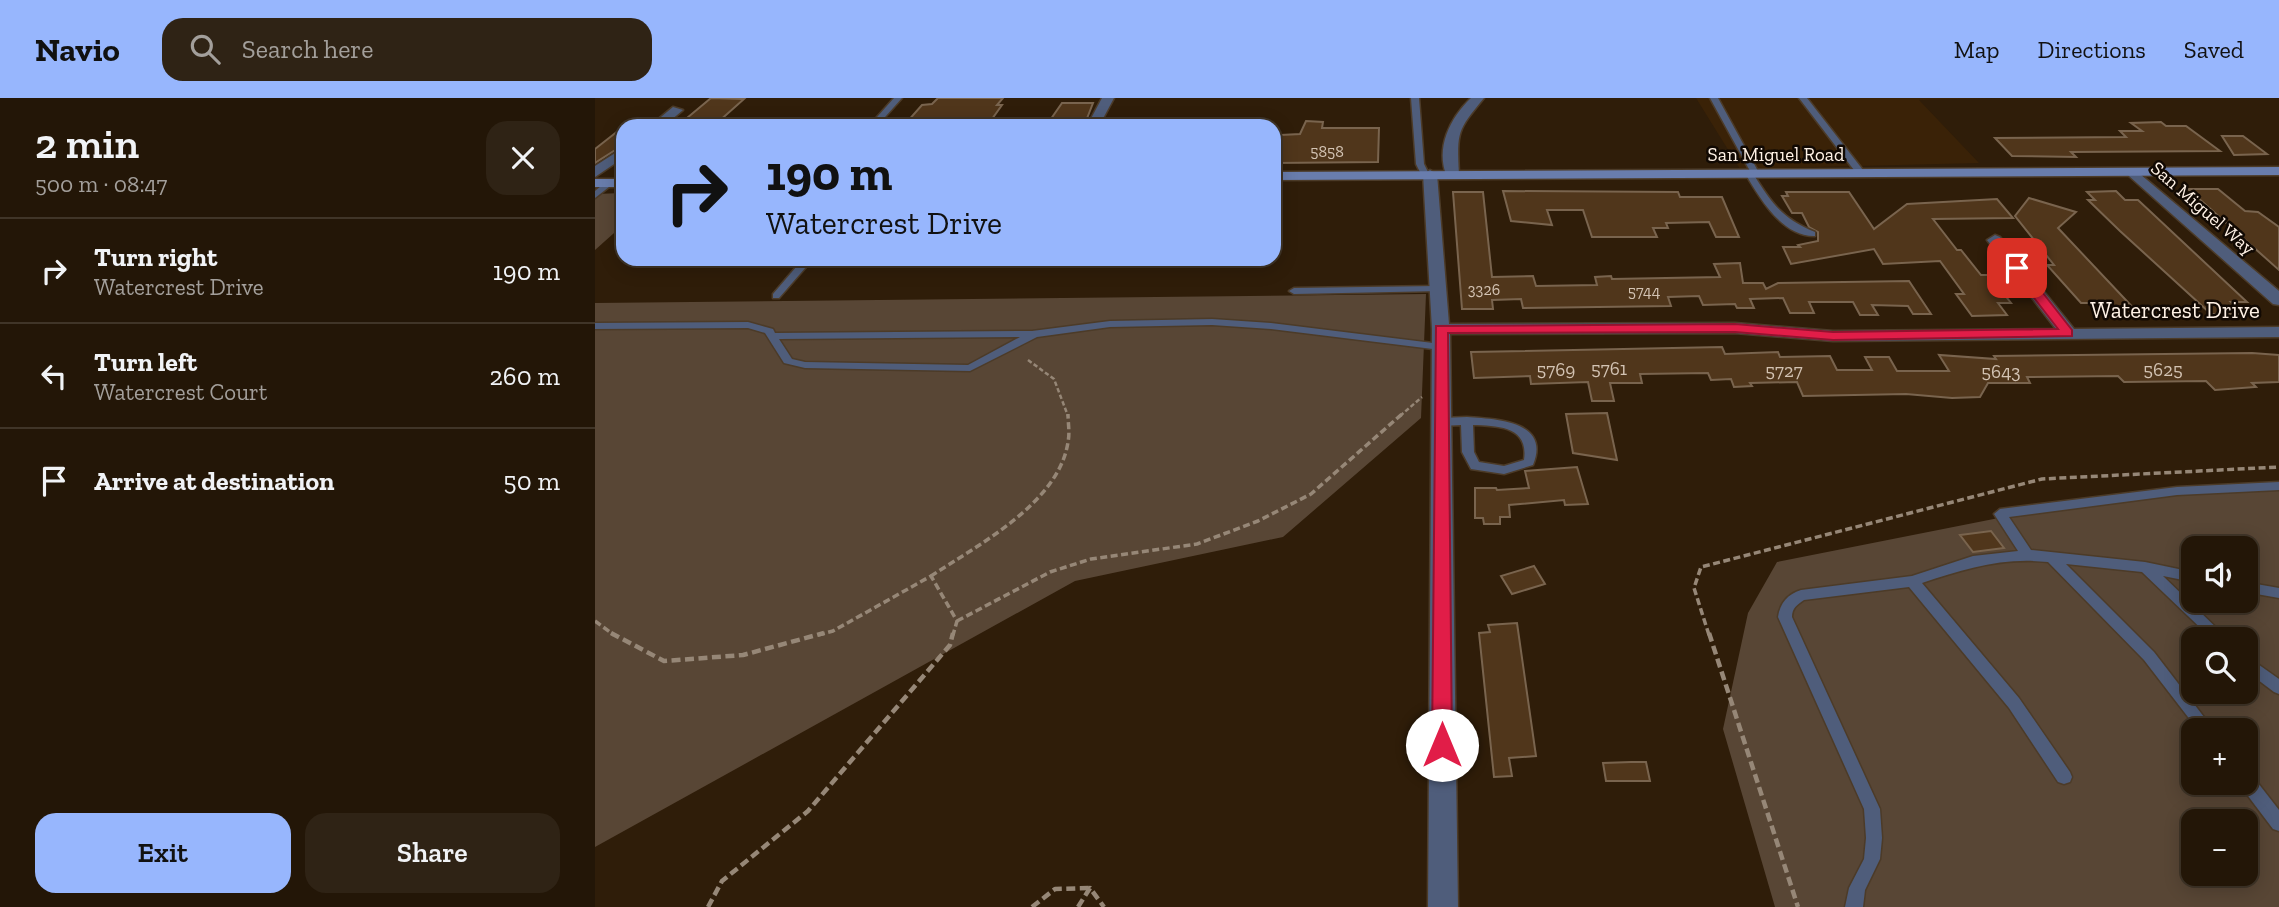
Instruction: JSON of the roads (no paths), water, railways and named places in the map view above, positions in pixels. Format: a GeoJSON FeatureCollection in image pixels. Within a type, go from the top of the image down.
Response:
{"type":"FeatureCollection","features":[{"type":"Feature","properties":{"kind":"street"},"geometry":{"type":"LineString","coordinates":[[1097,119],[1108,98]]}},
{"type":"Feature","properties":{"kind":"street"},"geometry":{"type":"LineString","coordinates":[[1453,174],[1451,129],[1461,114],[1478,98]]}},
{"type":"Feature","properties":{"kind":"street"},"geometry":{"type":"LineString","coordinates":[[665,119],[677,110]]}},
{"type":"Feature","properties":{"kind":"street"},"geometry":{"type":"LineString","coordinates":[[595,173],[616,157]]}},
{"type":"Feature","properties":{"kind":"street","name":"San Miguel Road"},"geometry":{"type":"LineString","coordinates":[[1281,176],[2279,171]]}},
{"type":"Feature","properties":{"kind":"street","name":"San Miguel Way"},"geometry":{"type":"LineString","coordinates":[[2134,173],[2279,300]]}},
{"type":"Feature","properties":{"kind":"street"},"geometry":{"type":"LineString","coordinates":[[1427,174],[1441,338],[1443,907]]}},
{"type":"Feature","properties":{"kind":"street"},"geometry":{"type":"LineString","coordinates":[[1995,240],[2068,333]]}},
{"type":"Feature","properties":{"kind":"street","name":"Watercrest Drive"},"geometry":{"type":"LineString","coordinates":[[1441,338],[1735,328],[1833,336],[2279,332]]}},
{"type":"Feature","properties":{"kind":"lane"},"geometry":{"type":"LineString","coordinates":[[879,119],[898,98]]}},
{"type":"Feature","properties":{"kind":"lane"},"geometry":{"type":"LineString","coordinates":[[1415,98],[1420,164],[1427,174]]}},
{"type":"Feature","properties":{"kind":"lane"},"geometry":{"type":"LineString","coordinates":[[1714,98],[1772,212],[1787,224],[1812,234]]}},
{"type":"Feature","properties":{"kind":"lane"},"geometry":{"type":"LineString","coordinates":[[1803,98],[1860,172]]}},
{"type":"Feature","properties":{"kind":"lane"},"geometry":{"type":"LineString","coordinates":[[595,195],[609,183]]}},
{"type":"Feature","properties":{"kind":"lane"},"geometry":{"type":"LineString","coordinates":[[776,296],[802,266]]}},
{"type":"Feature","properties":{"kind":"lane"},"geometry":{"type":"LineString","coordinates":[[1294,290],[1437,289]]}},
{"type":"Feature","properties":{"kind":"lane"},"geometry":{"type":"LineString","coordinates":[[773,336],[1034,334],[1110,324],[1212,322],[1441,338]]}},
{"type":"Feature","properties":{"kind":"lane"},"geometry":{"type":"LineString","coordinates":[[595,327],[748,325],[769,331],[788,361],[805,365],[970,368],[1034,334]]}},
{"type":"Feature","properties":{"kind":"lane"},"geometry":{"type":"LineString","coordinates":[[1441,422],[1467,421],[1502,424],[1522,432],[1531,442],[1533,451],[1529,462],[1504,470],[1475,466],[1468,452],[1467,421]]}},
{"type":"Feature","properties":{"kind":"lane"},"geometry":{"type":"LineString","coordinates":[[2028,555],[2000,513],[2177,491],[2279,486]]}},
{"type":"Feature","properties":{"kind":"lane"},"geometry":{"type":"LineString","coordinates":[[1854,907],[1855,887],[1870,865],[1874,840],[1872,809],[1785,618],[1785,610],[1801,595],[1912,581],[1973,561],[2028,555],[2181,575]]}},
{"type":"Feature","properties":{"kind":"lane"},"geometry":{"type":"LineString","coordinates":[[2051,557],[2149,656],[2198,718]]}},
{"type":"Feature","properties":{"kind":"lane"},"geometry":{"type":"LineString","coordinates":[[2145,568],[2208,627]]}},
{"type":"Feature","properties":{"kind":"lane"},"geometry":{"type":"LineString","coordinates":[[1912,581],[2014,703],[2064,778]]}},
{"type":"Feature","properties":{"kind":"lane"},"geometry":{"type":"LineString","coordinates":[[2258,589],[2279,593]]}},
{"type":"Feature","properties":{"kind":"lane"},"geometry":{"type":"LineString","coordinates":[[2258,671],[2279,688]]}},
{"type":"Feature","properties":{"kind":"lane"},"geometry":{"type":"LineString","coordinates":[[2258,795],[2279,822]]}}]}
